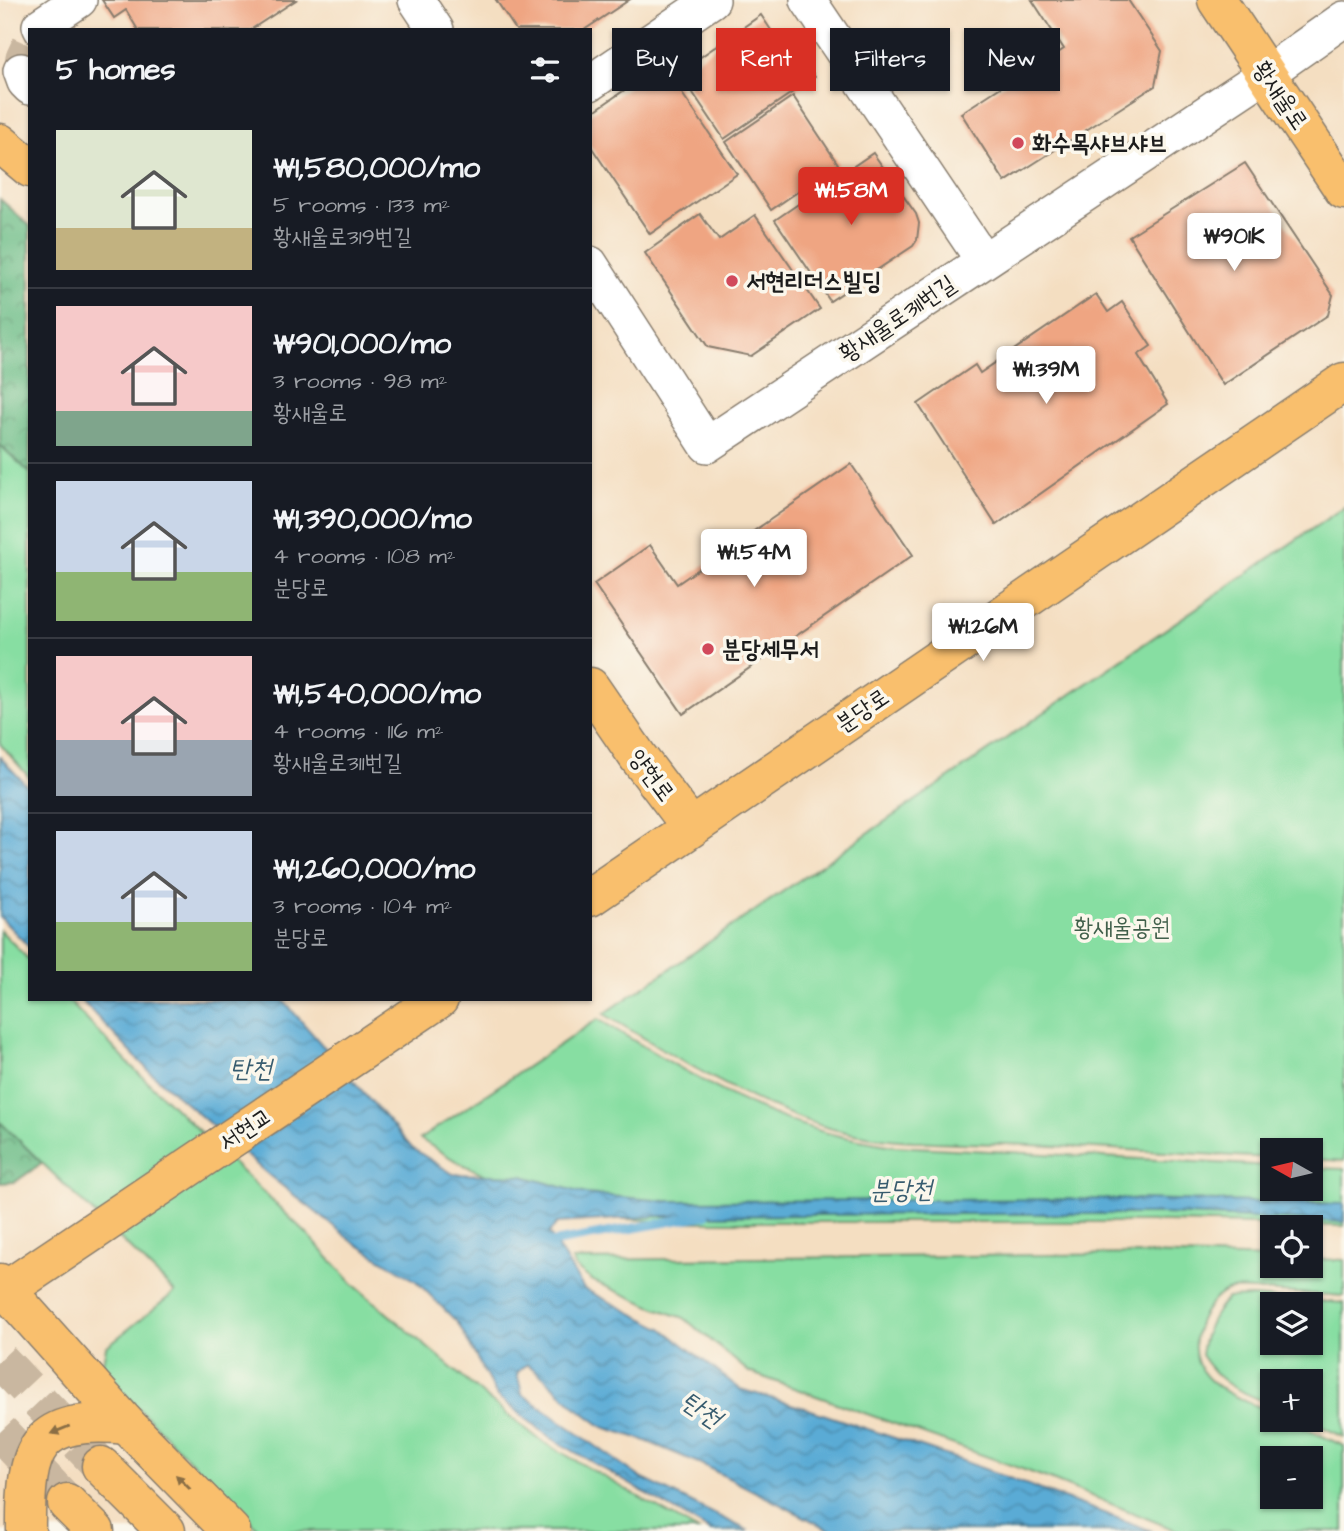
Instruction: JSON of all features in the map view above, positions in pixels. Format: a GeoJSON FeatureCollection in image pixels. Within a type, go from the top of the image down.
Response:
{"type":"FeatureCollection","features":[{"type":"Feature","properties":{"kind":"main road","name":"황새울로"},"geometry":{"type":"LineString","coordinates":[[1217,0],[1344,190]]}},
{"type":"Feature","properties":{"kind":"main road"},"geometry":{"type":"LineString","coordinates":[[0,143],[28,166]]}},
{"type":"Feature","properties":{"kind":"main road","name":"분당로"},"geometry":{"type":"LineString","coordinates":[[592,896],[1344,382]]}},
{"type":"Feature","properties":{"kind":"main road","name":"양현로"},"geometry":{"type":"LineString","coordinates":[[592,690],[691,827]]}},
{"type":"Feature","properties":{"kind":"main road","name":"서현교"},"geometry":{"type":"LineString","coordinates":[[2,1289],[436,1001]]}},
{"type":"Feature","properties":{"kind":"main road"},"geometry":{"type":"LineString","coordinates":[[2,1289],[127,1425],[231,1531]]}},
{"type":"Feature","properties":{"kind":"main road"},"geometry":{"type":"LineString","coordinates":[[24,1531],[27,1476],[44,1438],[82,1423],[127,1425]]}},
{"type":"Feature","properties":{"kind":"main road"},"geometry":{"type":"LineString","coordinates":[[101,1466],[166,1531]]}},
{"type":"Feature","properties":{"kind":"main road"},"geometry":{"type":"LineString","coordinates":[[67,1503],[95,1531]]}},
{"type":"Feature","properties":{"kind":"main road"},"geometry":{"type":"LineString","coordinates":[[0,1508],[24,1531]]}},
{"type":"Feature","properties":{"kind":"street"},"geometry":{"type":"LineString","coordinates":[[42,28],[40,26],[79,0]]}},
{"type":"Feature","properties":{"kind":"street"},"geometry":{"type":"LineString","coordinates":[[416,0],[435,28]]}},
{"type":"Feature","properties":{"kind":"street"},"geometry":{"type":"LineString","coordinates":[[592,82],[712,0]]}},
{"type":"Feature","properties":{"kind":"street"},"geometry":{"type":"LineString","coordinates":[[808,0],[983,260]]}},
{"type":"Feature","properties":{"kind":"street","name":"황새울로311번길"},"geometry":{"type":"LineString","coordinates":[[592,267],[707,445],[1344,19]]}},
{"type":"Feature","properties":{"kind":"green space"},"geometry":{"type":"Polygon","coordinates":[[[0,199],[28,224],[28,471],[0,445],[0,199]]]}},
{"type":"Feature","properties":{"kind":"green space"},"geometry":{"type":"Polygon","coordinates":[[[0,445],[28,471],[28,776],[0,744],[0,445]]]}},
{"type":"Feature","properties":{"kind":"green space","name":"황새울공원"},"geometry":{"type":"Polygon","coordinates":[[[1344,507],[1344,1161],[1323,1160],[1323,1138],[1260,1138],[1260,1157],[1059,1146],[923,1142],[844,1132],[790,1114],[735,1090],[604,1014],[1344,507]]]}},
{"type":"Feature","properties":{"kind":"green space"},"geometry":{"type":"Polygon","coordinates":[[[0,930],[28,959],[28,1001],[69,1001],[131,1066],[306,1233],[354,1285],[540,1440],[698,1531],[260,1531],[112,1382],[102,1366],[106,1347],[175,1292],[0,1122],[0,930]]]}},
{"type":"Feature","properties":{"kind":"green space"},"geometry":{"type":"Polygon","coordinates":[[[598,1019],[732,1096],[788,1120],[856,1140],[895,1146],[1260,1165],[1260,1201],[1323,1201],[1323,1168],[1344,1169],[1344,1226],[1323,1226],[1323,1215],[1260,1215],[1260,1224],[669,1222],[586,1216],[509,1186],[456,1161],[420,1139],[598,1019]]]}},
{"type":"Feature","properties":{"kind":"green space"},"geometry":{"type":"Polygon","coordinates":[[[0,1122],[42,1163],[15,1182],[0,1183],[0,1122]]]}},
{"type":"Feature","properties":{"kind":"green space"},"geometry":{"type":"Polygon","coordinates":[[[1146,1254],[1260,1258],[1260,1278],[1323,1278],[1323,1259],[1344,1260],[1344,1296],[1323,1295],[1323,1292],[1245,1289],[1226,1291],[1214,1300],[1203,1314],[1195,1342],[1196,1358],[1202,1372],[1226,1391],[1260,1408],[1260,1432],[1313,1432],[1344,1446],[1344,1531],[1178,1531],[1047,1478],[749,1372],[684,1318],[593,1281],[576,1268],[572,1260],[1146,1254]]]}},
{"type":"Feature","properties":{"kind":"green space"},"geometry":{"type":"Polygon","coordinates":[[[1227,1298],[1260,1298],[1260,1355],[1323,1355],[1323,1302],[1344,1303],[1344,1437],[1323,1427],[1323,1369],[1260,1369],[1260,1400],[1232,1386],[1216,1374],[1201,1355],[1204,1338],[1213,1318],[1227,1298]]]}},
{"type":"Feature","properties":{"kind":"water"},"geometry":{"type":"Polygon","coordinates":[[[0,757],[28,787],[28,946],[0,917],[0,757]]]}},
{"type":"Feature","properties":{"kind":"water","name":"탄천"},"geometry":{"type":"Polygon","coordinates":[[[82,1001],[284,1001],[412,1148],[453,1174],[523,1176],[586,1194],[666,1201],[1137,1199],[1344,1204],[1344,1222],[1323,1221],[1323,1215],[1260,1215],[1260,1218],[1164,1214],[954,1214],[663,1216],[557,1223],[549,1233],[584,1289],[662,1328],[740,1389],[960,1460],[1152,1531],[832,1531],[701,1464],[641,1439],[603,1427],[527,1364],[517,1373],[522,1394],[641,1478],[749,1531],[710,1531],[551,1438],[497,1396],[458,1323],[416,1281],[355,1243],[271,1177],[149,1071],[82,1001]]]}},
{"type":"Feature","properties":{"kind":"building"},"geometry":{"type":"Polygon","coordinates":[[[102,0],[296,0],[253,28],[137,28],[126,10],[114,18],[102,0]]]}},
{"type":"Feature","properties":{"kind":"building"},"geometry":{"type":"Polygon","coordinates":[[[496,0],[629,0],[587,28],[515,28],[496,0]]]}},
{"type":"Feature","properties":{"kind":"building"},"geometry":{"type":"Polygon","coordinates":[[[1032,0],[1128,0],[1162,51],[1155,86],[1005,182],[961,113],[995,91],[1060,91],[1060,52],[1064,49],[1060,43],[1060,28],[1050,28],[1032,0]]]}},
{"type":"Feature","properties":{"kind":"building"},"geometry":{"type":"Polygon","coordinates":[[[761,15],[770,28],[742,28],[761,15]]]}},
{"type":"Feature","properties":{"kind":"building"},"geometry":{"type":"Polygon","coordinates":[[[716,46],[716,91],[794,91],[724,139],[692,91],[702,91],[702,56],[716,46]]]}},
{"type":"Feature","properties":{"kind":"building"},"geometry":{"type":"Polygon","coordinates":[[[623,91],[680,91],[737,174],[650,234],[592,148],[592,113],[623,91]]]}},
{"type":"Feature","properties":{"kind":"building"},"geometry":{"type":"Polygon","coordinates":[[[793,96],[838,164],[771,210],[726,142],[793,96]]]}},
{"type":"Feature","properties":{"kind":"building"},"geometry":{"type":"Polygon","coordinates":[[[873,153],[916,214],[919,223],[917,240],[913,246],[830,301],[775,220],[873,153]]]}},
{"type":"Feature","properties":{"kind":"building"},"geometry":{"type":"Polygon","coordinates":[[[1245,163],[1333,295],[1328,315],[1223,385],[1129,236],[1245,163]]]}},
{"type":"Feature","properties":{"kind":"building","name":"서현리더스빌딩"},"geometry":{"type":"Polygon","coordinates":[[[700,214],[719,240],[755,215],[820,309],[751,356],[708,347],[645,253],[700,214]]]}},
{"type":"Feature","properties":{"kind":"building"},"geometry":{"type":"Polygon","coordinates":[[[1096,294],[1108,312],[1122,302],[1151,346],[1138,355],[1168,404],[996,525],[918,404],[975,365],[980,373],[1096,294]]]}},
{"type":"Feature","properties":{"kind":"building","name":"분당세무서"},"geometry":{"type":"Polygon","coordinates":[[[851,464],[913,555],[683,714],[594,584],[650,545],[677,584],[851,464]]]}},
{"type":"Feature","properties":{"kind":"waterway","name":"분당천"},"geometry":{"type":"LineString","coordinates":[[544,1242],[551,1243],[706,1215]]}},
{"type":"Feature","properties":{"kind":"tunnel"},"geometry":{"type":"LineString","coordinates":[[21,71],[28,47]]}},
{"type":"Feature","properties":{"kind":"tunnel"},"geometry":{"type":"LineString","coordinates":[[0,1360],[101,1466]]}},
{"type":"Feature","properties":{"kind":"tunnel"},"geometry":{"type":"LineString","coordinates":[[0,1432],[67,1503]]}},
{"type":"Feature","properties":{"kind":"place","name":"화수목샤브샤브"},"geometry":{"type":"Point","coordinates":[1018,143]}},
{"type":"Feature","properties":{"kind":"place","name":"서현리더스빌딩"},"geometry":{"type":"Point","coordinates":[732,281]}},
{"type":"Feature","properties":{"kind":"place","name":"분당세무서"},"geometry":{"type":"Point","coordinates":[708,649]}}]}
